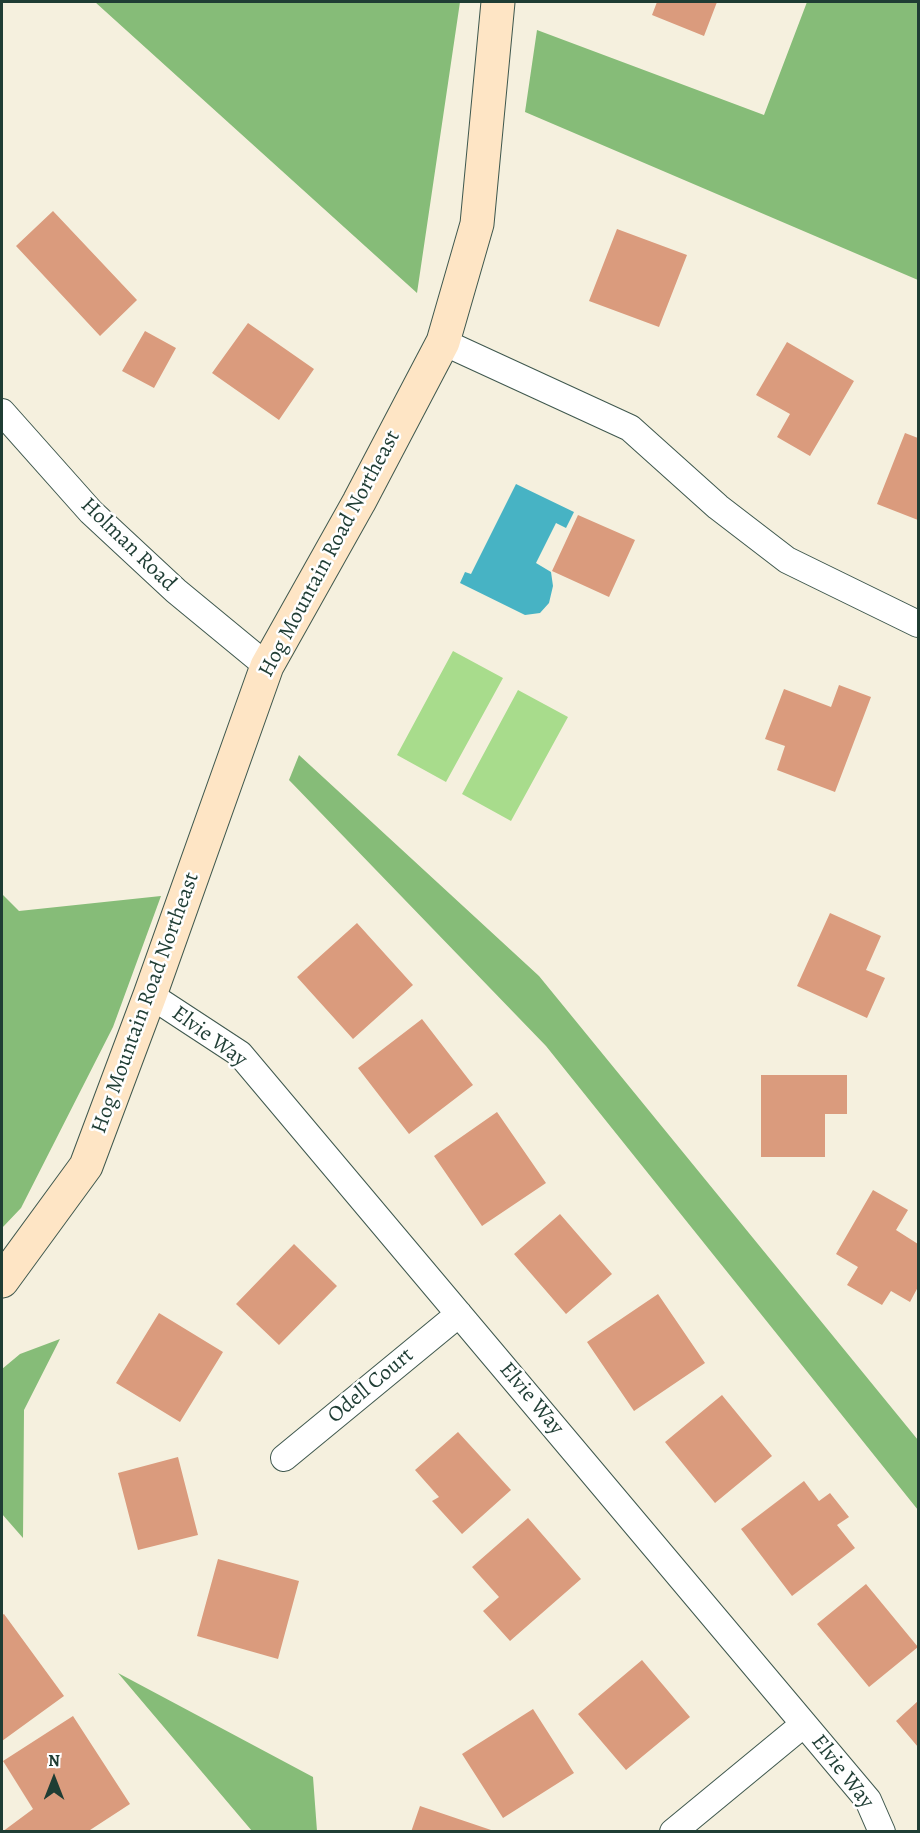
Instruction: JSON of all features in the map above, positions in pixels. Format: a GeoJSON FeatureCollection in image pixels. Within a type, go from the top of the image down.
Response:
{"type":"FeatureCollection","features":[{"type":"Feature","properties":{"kind":"street","name":"Hog Mountain Road Northeast"},"geometry":{"type":"LineString","coordinates":[[2,1281],[86,1166],[150,995],[267,666],[359,502],[443,342],[477,224],[498,2]]}},
{"type":"Feature","properties":{"kind":"street"},"geometry":{"type":"LineString","coordinates":[[443,342],[630,428],[718,507],[787,560],[918,624]]}},
{"type":"Feature","properties":{"kind":"street","name":"Holman Road"},"geometry":{"type":"LineString","coordinates":[[2,412],[91,512],[176,591],[267,666]]}},
{"type":"Feature","properties":{"kind":"street","name":"Elvie Way"},"geometry":{"type":"LineString","coordinates":[[150,995],[240,1054],[868,1800],[882,1832]]}},
{"type":"Feature","properties":{"kind":"street","name":"Odell Court"},"geometry":{"type":"LineString","coordinates":[[284,1458],[459,1314]]}},
{"type":"Feature","properties":{"kind":"street"},"geometry":{"type":"LineString","coordinates":[[673,1832],[804,1724]]}},
{"type":"Feature","properties":{"kind":"green space"},"geometry":{"type":"Polygon","coordinates":[[[95,2],[460,2],[417,293],[95,2]]]}},
{"type":"Feature","properties":{"kind":"green space"},"geometry":{"type":"Polygon","coordinates":[[[807,2],[918,2],[918,280],[525,112],[537,30],[764,115],[807,2]]]}},
{"type":"Feature","properties":{"kind":"green space"},"geometry":{"type":"Polygon","coordinates":[[[453,651],[503,678],[446,782],[397,755],[453,651]]]}},
{"type":"Feature","properties":{"kind":"green space"},"geometry":{"type":"Polygon","coordinates":[[[518,690],[568,717],[511,821],[462,794],[518,690]]]}},
{"type":"Feature","properties":{"kind":"green space"},"geometry":{"type":"Polygon","coordinates":[[[299,755],[539,976],[918,1440],[918,1510],[546,1046],[289,780],[299,755]]]}},
{"type":"Feature","properties":{"kind":"green space"},"geometry":{"type":"Polygon","coordinates":[[[2,894],[19,911],[161,896],[113,1027],[21,1208],[2,1228],[2,894]]]}},
{"type":"Feature","properties":{"kind":"green space"},"geometry":{"type":"Polygon","coordinates":[[[60,1339],[24,1410],[23,1538],[2,1514],[2,1369],[20,1354],[60,1339]]]}},
{"type":"Feature","properties":{"kind":"green space"},"geometry":{"type":"Polygon","coordinates":[[[118,1673],[313,1777],[317,1831],[252,1831],[118,1673]]]}},
{"type":"Feature","properties":{"kind":"water"},"geometry":{"type":"Polygon","coordinates":[[[516,484],[574,512],[566,528],[556,523],[536,563],[551,572],[553,586],[549,603],[540,613],[525,615],[460,583],[465,572],[471,574],[516,484]]]}},
{"type":"Feature","properties":{"kind":"building"},"geometry":{"type":"Polygon","coordinates":[[[657,2],[717,2],[704,36],[652,15],[657,2]]]}},
{"type":"Feature","properties":{"kind":"building"},"geometry":{"type":"Polygon","coordinates":[[[53,211],[137,300],[100,336],[16,246],[53,211]]]}},
{"type":"Feature","properties":{"kind":"building"},"geometry":{"type":"Polygon","coordinates":[[[617,229],[687,255],[659,327],[589,301],[617,229]]]}},
{"type":"Feature","properties":{"kind":"building"},"geometry":{"type":"Polygon","coordinates":[[[248,323],[314,369],[279,420],[212,373],[248,323]]]}},
{"type":"Feature","properties":{"kind":"building"},"geometry":{"type":"Polygon","coordinates":[[[145,331],[176,348],[154,388],[122,371],[145,331]]]}},
{"type":"Feature","properties":{"kind":"building"},"geometry":{"type":"Polygon","coordinates":[[[787,342],[854,381],[810,456],[777,437],[790,414],[756,395],[787,342]]]}},
{"type":"Feature","properties":{"kind":"building"},"geometry":{"type":"Polygon","coordinates":[[[905,433],[918,438],[918,520],[877,504],[905,433]]]}},
{"type":"Feature","properties":{"kind":"building"},"geometry":{"type":"Polygon","coordinates":[[[578,515],[635,540],[609,597],[552,571],[578,515]]]}},
{"type":"Feature","properties":{"kind":"building"},"geometry":{"type":"Polygon","coordinates":[[[839,685],[871,697],[835,792],[777,770],[785,746],[765,739],[784,689],[831,707],[839,685]]]}},
{"type":"Feature","properties":{"kind":"building"},"geometry":{"type":"Polygon","coordinates":[[[830,913],[881,936],[866,970],[885,978],[867,1018],[797,986],[830,913]]]}},
{"type":"Feature","properties":{"kind":"building"},"geometry":{"type":"Polygon","coordinates":[[[357,923],[413,985],[353,1039],[297,977],[357,923]]]}},
{"type":"Feature","properties":{"kind":"building"},"geometry":{"type":"Polygon","coordinates":[[[422,1019],[473,1085],[409,1134],[358,1068],[422,1019]]]}},
{"type":"Feature","properties":{"kind":"building"},"geometry":{"type":"Polygon","coordinates":[[[761,1075],[847,1075],[847,1114],[825,1114],[825,1157],[761,1157],[761,1075]]]}},
{"type":"Feature","properties":{"kind":"building"},"geometry":{"type":"Polygon","coordinates":[[[497,1112],[546,1183],[482,1226],[434,1156],[497,1112]]]}},
{"type":"Feature","properties":{"kind":"building"},"geometry":{"type":"Polygon","coordinates":[[[873,1190],[908,1210],[896,1230],[918,1244],[918,1287],[910,1302],[891,1291],[882,1305],[847,1285],[858,1267],[836,1254],[873,1190]]]}},
{"type":"Feature","properties":{"kind":"building"},"geometry":{"type":"Polygon","coordinates":[[[560,1214],[612,1274],[566,1314],[514,1254],[560,1214]]]}},
{"type":"Feature","properties":{"kind":"building"},"geometry":{"type":"Polygon","coordinates":[[[294,1244],[337,1286],[279,1345],[236,1304],[294,1244]]]}},
{"type":"Feature","properties":{"kind":"building"},"geometry":{"type":"Polygon","coordinates":[[[658,1294],[705,1363],[634,1411],[587,1342],[658,1294]]]}},
{"type":"Feature","properties":{"kind":"building"},"geometry":{"type":"Polygon","coordinates":[[[159,1313],[223,1352],[180,1422],[116,1383],[159,1313]]]}},
{"type":"Feature","properties":{"kind":"building"},"geometry":{"type":"Polygon","coordinates":[[[722,1395],[772,1456],[715,1503],[665,1442],[722,1395]]]}},
{"type":"Feature","properties":{"kind":"building"},"geometry":{"type":"Polygon","coordinates":[[[458,1432],[511,1490],[462,1534],[432,1501],[439,1497],[415,1470],[458,1432]]]}},
{"type":"Feature","properties":{"kind":"building"},"geometry":{"type":"Polygon","coordinates":[[[178,1457],[198,1535],[138,1550],[118,1473],[178,1457]]]}},
{"type":"Feature","properties":{"kind":"building"},"geometry":{"type":"Polygon","coordinates":[[[804,1481],[819,1501],[830,1493],[849,1517],[837,1525],[855,1548],[792,1596],[741,1529],[804,1481]]]}},
{"type":"Feature","properties":{"kind":"building"},"geometry":{"type":"Polygon","coordinates":[[[528,1518],[581,1579],[510,1641],[483,1611],[499,1597],[472,1567],[528,1518]]]}},
{"type":"Feature","properties":{"kind":"building"},"geometry":{"type":"Polygon","coordinates":[[[218,1559],[299,1581],[278,1659],[197,1636],[218,1559]]]}},
{"type":"Feature","properties":{"kind":"building"},"geometry":{"type":"Polygon","coordinates":[[[866,1584],[918,1647],[869,1687],[817,1624],[866,1584]]]}},
{"type":"Feature","properties":{"kind":"building"},"geometry":{"type":"Polygon","coordinates":[[[4,1614],[64,1696],[2,1741],[2,1615],[4,1614]]]}},
{"type":"Feature","properties":{"kind":"building"},"geometry":{"type":"Polygon","coordinates":[[[642,1660],[690,1717],[626,1770],[578,1714],[642,1660]]]}},
{"type":"Feature","properties":{"kind":"building"},"geometry":{"type":"Polygon","coordinates":[[[918,1701],[918,1747],[896,1721],[918,1701]]]}},
{"type":"Feature","properties":{"kind":"building"},"geometry":{"type":"Polygon","coordinates":[[[533,1709],[574,1773],[503,1818],[462,1754],[533,1709]]]}},
{"type":"Feature","properties":{"kind":"building"},"geometry":{"type":"Polygon","coordinates":[[[73,1716],[130,1804],[87,1832],[2,1832],[33,1809],[3,1761],[73,1716]]]}},
{"type":"Feature","properties":{"kind":"building"},"geometry":{"type":"Polygon","coordinates":[[[420,1806],[494,1831],[494,1832],[411,1832],[420,1806]]]}}]}
